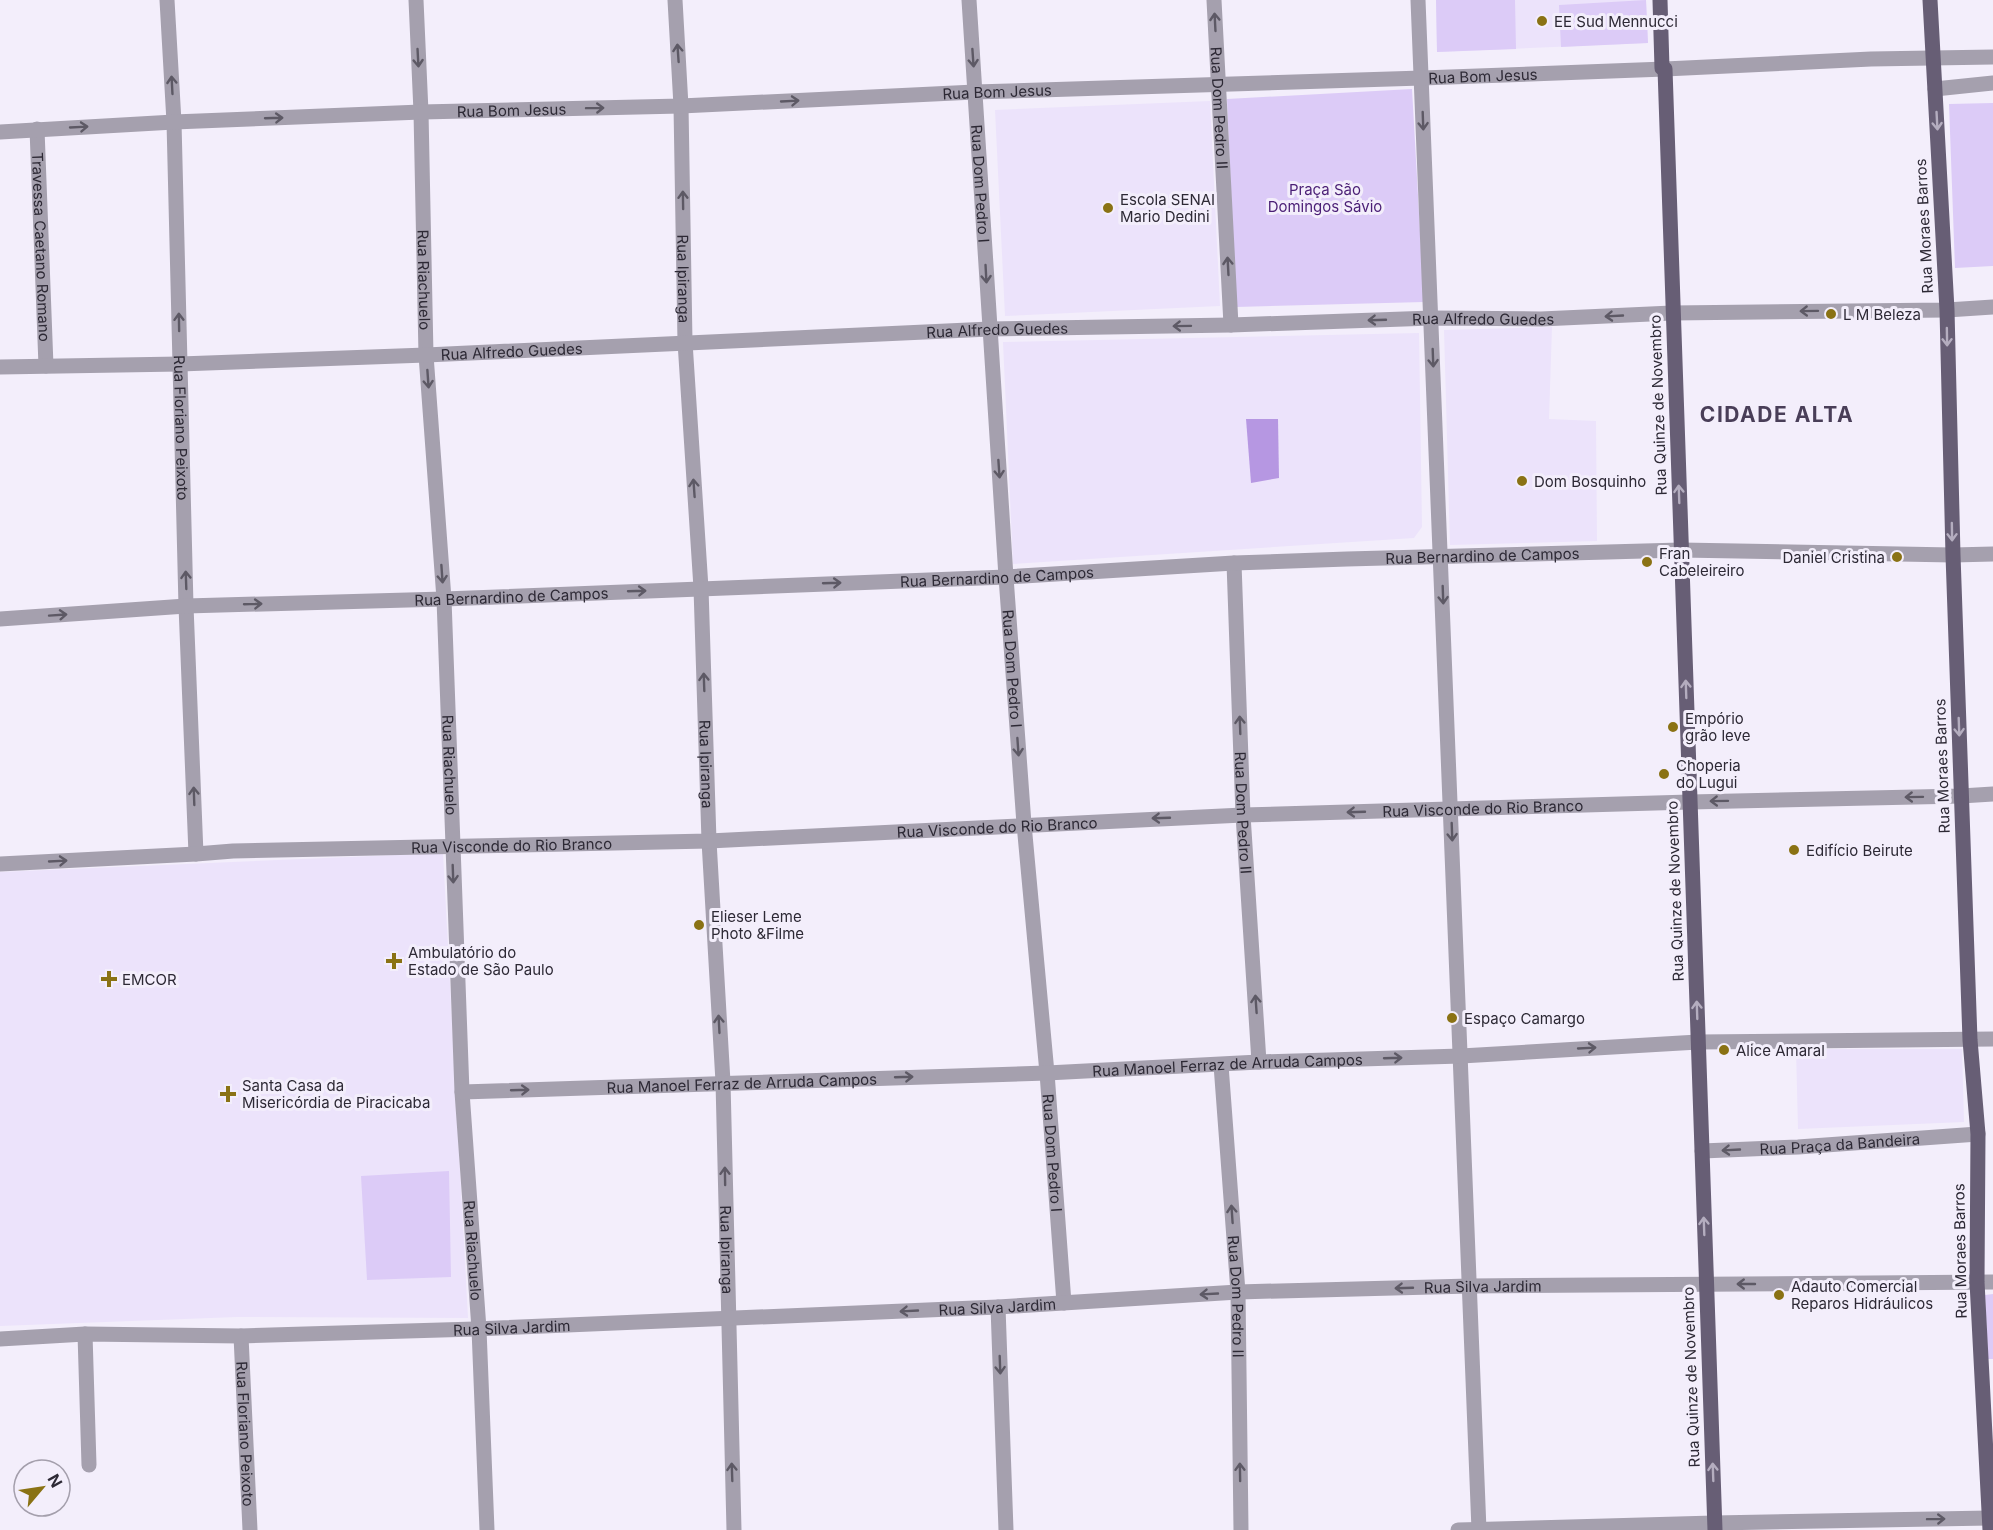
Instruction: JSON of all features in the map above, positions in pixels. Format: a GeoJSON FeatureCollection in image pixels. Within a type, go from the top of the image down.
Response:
{"type":"FeatureCollection","features":[{"type":"Feature","properties":{"kind":"main road","name":"Rua Quinze de Novembro"},"geometry":{"type":"LineString","coordinates":[[1660,0],[1662,68],[1665,69],[1715,1526]]}},
{"type":"Feature","properties":{"kind":"main road","name":"Rua Moraes Barros"},"geometry":{"type":"LineString","coordinates":[[1930,0],[1947,310],[1970,1040],[1978,1134],[1977,1282],[1990,1524]]}},
{"type":"Feature","properties":{"kind":"street","name":"Rua Floriano Peixoto"},"geometry":{"type":"LineString","coordinates":[[167,0],[174,122],[186,606],[196,854]]}},
{"type":"Feature","properties":{"kind":"street","name":"Rua Riachuelo"},"geometry":{"type":"LineString","coordinates":[[416,0],[421,112],[426,355],[444,599],[462,1092],[479,1329],[487,1530]]}},
{"type":"Feature","properties":{"kind":"street","name":"Rua Ipiranga"},"geometry":{"type":"LineString","coordinates":[[675,0],[681,106],[685,342],[700,588],[709,841],[723,1082],[734,1530]]}},
{"type":"Feature","properties":{"kind":"street","name":"Rua Dom Pedro I"},"geometry":{"type":"LineString","coordinates":[[969,0],[1024,824],[1047,1073],[1064,1303]]}},
{"type":"Feature","properties":{"kind":"street","name":"Rua Dom Pedro II"},"geometry":{"type":"LineString","coordinates":[[1214,0],[1231,325]]}},
{"type":"Feature","properties":{"kind":"street"},"geometry":{"type":"LineString","coordinates":[[1418,0],[1479,1530]]}},
{"type":"Feature","properties":{"kind":"street","name":"Rua Bom Jesus"},"geometry":{"type":"LineString","coordinates":[[0,132],[421,112],[681,106],[975,92],[1422,78],[1870,59],[1993,57]]}},
{"type":"Feature","properties":{"kind":"street"},"geometry":{"type":"LineString","coordinates":[[1935,89],[1993,83]]}},
{"type":"Feature","properties":{"kind":"street","name":"Travessa Caetano Romano"},"geometry":{"type":"LineString","coordinates":[[37,129],[46,366]]}},
{"type":"Feature","properties":{"kind":"street","name":"Rua Alfredo Guedes"},"geometry":{"type":"LineString","coordinates":[[0,367],[180,364],[426,355],[990,329],[1231,325],[1432,318],[1541,319],[1672,313],[1947,310],[1993,307]]}},
{"type":"Feature","properties":{"kind":"street","name":"Rua Bernardino de Campos"},"geometry":{"type":"LineString","coordinates":[[0,619],[186,606],[444,599],[1006,577],[1234,563],[1441,556],[1681,550],[1993,554]]}},
{"type":"Feature","properties":{"kind":"street","name":"Rua Dom Pedro II"},"geometry":{"type":"LineString","coordinates":[[1234,563],[1243,815],[1260,1062]]}},
{"type":"Feature","properties":{"kind":"street","name":"Rua Visconde do Rio Branco"},"geometry":{"type":"LineString","coordinates":[[0,864],[233,851],[709,841],[1243,815],[1993,794]]}},
{"type":"Feature","properties":{"kind":"street","name":"Rua Manoel Ferraz de Arruda Campos"},"geometry":{"type":"LineString","coordinates":[[462,1092],[1047,1073],[1260,1062],[1461,1056],[1698,1042],[1993,1039]]}},
{"type":"Feature","properties":{"kind":"street","name":"Rua Dom Pedro II"},"geometry":{"type":"LineString","coordinates":[[1221,1065],[1238,1292],[1240,1530]]}},
{"type":"Feature","properties":{"kind":"street","name":"Rua Praça da Bandeira"},"geometry":{"type":"LineString","coordinates":[[1702,1151],[1798,1147],[1978,1134]]}},
{"type":"Feature","properties":{"kind":"street","name":"Rua Silva Jardim"},"geometry":{"type":"LineString","coordinates":[[0,1339],[85,1334],[241,1336],[479,1329],[998,1307],[1238,1292],[1470,1286],[1993,1282]]}},
{"type":"Feature","properties":{"kind":"street"},"geometry":{"type":"LineString","coordinates":[[998,1307],[1006,1530]]}},
{"type":"Feature","properties":{"kind":"street"},"geometry":{"type":"LineString","coordinates":[[85,1334],[89,1464]]}},
{"type":"Feature","properties":{"kind":"street","name":"Rua Floriano Peixoto"},"geometry":{"type":"LineString","coordinates":[[241,1336],[250,1530]]}},
{"type":"Feature","properties":{"kind":"street"},"geometry":{"type":"LineString","coordinates":[[1458,1530],[1990,1524]]}},
{"type":"Feature","properties":{"kind":"shaded area","name":"EE Sud Mennucci"},"geometry":{"type":"Polygon","coordinates":[[[1436,0],[1646,0],[1648,43],[1437,52],[1436,0]]]}},
{"type":"Feature","properties":{"kind":"shaded area","name":"Escola SENAI Mario Dedini"},"geometry":{"type":"Polygon","coordinates":[[[1210,101],[1220,306],[1005,316],[995,110],[1210,101]]]}},
{"type":"Feature","properties":{"kind":"shaded area","name":"Dom Bosquinho"},"geometry":{"type":"Polygon","coordinates":[[[1552,327],[1549,419],[1596,421],[1597,541],[1450,545],[1444,330],[1552,327]]]}},
{"type":"Feature","properties":{"kind":"shaded area"},"geometry":{"type":"Polygon","coordinates":[[[1419,333],[1422,527],[1414,538],[1013,564],[1003,342],[1419,333]]]}},
{"type":"Feature","properties":{"kind":"shaded area"},"geometry":{"type":"Polygon","coordinates":[[[1246,419],[1278,419],[1279,478],[1251,483],[1246,419]]]}},
{"type":"Feature","properties":{"kind":"shaded area","name":"Santa Casa da Misericórdia de Piracicaba"},"geometry":{"type":"Polygon","coordinates":[[[443,853],[468,1318],[237,1317],[0,1326],[0,872],[443,853]]]}},
{"type":"Feature","properties":{"kind":"shaded area"},"geometry":{"type":"Polygon","coordinates":[[[1796,1049],[1962,1049],[1964,1122],[1798,1129],[1796,1049]]]}},
{"type":"Feature","properties":{"kind":"green space"},"geometry":{"type":"Polygon","coordinates":[[[1436,0],[1515,0],[1516,49],[1437,52],[1436,0]]]}},
{"type":"Feature","properties":{"kind":"green space"},"geometry":{"type":"Polygon","coordinates":[[[1646,0],[1648,43],[1561,47],[1559,5],[1646,0]]]}},
{"type":"Feature","properties":{"kind":"green space","name":"Praça São Domingos Sávio"},"geometry":{"type":"Polygon","coordinates":[[[1412,89],[1424,302],[1236,307],[1227,99],[1412,89]]]}},
{"type":"Feature","properties":{"kind":"green space"},"geometry":{"type":"Polygon","coordinates":[[[1993,103],[1993,266],[1955,268],[1949,104],[1993,103]]]}},
{"type":"Feature","properties":{"kind":"green space"},"geometry":{"type":"Polygon","coordinates":[[[449,1171],[451,1277],[367,1280],[361,1176],[449,1171]]]}},
{"type":"Feature","properties":{"kind":"green space"},"geometry":{"type":"Polygon","coordinates":[[[1993,1294],[1993,1359],[1988,1359],[1985,1295],[1993,1294]]]}},
{"type":"Feature","properties":{"kind":"place","name":"EE Sud Mennucci"},"geometry":{"type":"Point","coordinates":[1542,21]}},
{"type":"Feature","properties":{"kind":"place","name":"Escola SENAI Mario Dedini"},"geometry":{"type":"Point","coordinates":[1108,208]}},
{"type":"Feature","properties":{"kind":"place","name":"L M Beleza"},"geometry":{"type":"Point","coordinates":[1831,314]}},
{"type":"Feature","properties":{"kind":"place","name":"Dom Bosquinho"},"geometry":{"type":"Point","coordinates":[1522,481]}},
{"type":"Feature","properties":{"kind":"place","name":"Daniel Cristina"},"geometry":{"type":"Point","coordinates":[1897,557]}},
{"type":"Feature","properties":{"kind":"place","name":"Fran Cabeleireiro"},"geometry":{"type":"Point","coordinates":[1647,562]}},
{"type":"Feature","properties":{"kind":"place","name":"Empório grão leve"},"geometry":{"type":"Point","coordinates":[1673,727]}},
{"type":"Feature","properties":{"kind":"place","name":"Choperia do Lugui"},"geometry":{"type":"Point","coordinates":[1664,774]}},
{"type":"Feature","properties":{"kind":"place","name":"Edifício Beirute"},"geometry":{"type":"Point","coordinates":[1794,850]}},
{"type":"Feature","properties":{"kind":"place","name":"Elieser Leme Photo &Filme"},"geometry":{"type":"Point","coordinates":[699,925]}},
{"type":"Feature","properties":{"kind":"place","name":"Ambulatório do Estado de São Paulo"},"geometry":{"type":"Point","coordinates":[394,961]}},
{"type":"Feature","properties":{"kind":"place","name":"EMCOR"},"geometry":{"type":"Point","coordinates":[109,979]}},
{"type":"Feature","properties":{"kind":"place","name":"Espaço Camargo"},"geometry":{"type":"Point","coordinates":[1452,1018]}},
{"type":"Feature","properties":{"kind":"place","name":"Alice Amaral"},"geometry":{"type":"Point","coordinates":[1724,1050]}},
{"type":"Feature","properties":{"kind":"place","name":"Santa Casa da Misericórdia de Piracicaba"},"geometry":{"type":"Point","coordinates":[228,1094]}},
{"type":"Feature","properties":{"kind":"place","name":"Adauto Comercial Reparos Hidráulicos"},"geometry":{"type":"Point","coordinates":[1779,1295]}},
{"type":"Feature","properties":{"kind":"district","name":"CIDADE ALTA"},"geometry":{"type":"Point","coordinates":[1777,414]}}]}
